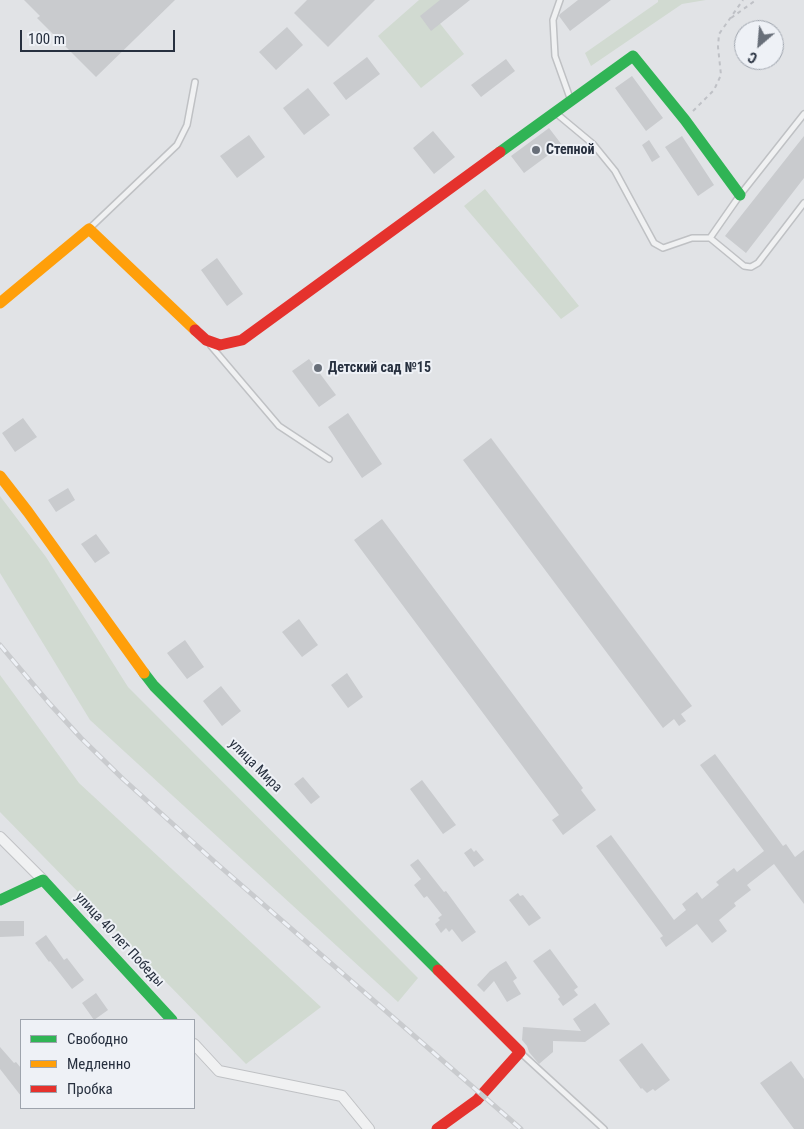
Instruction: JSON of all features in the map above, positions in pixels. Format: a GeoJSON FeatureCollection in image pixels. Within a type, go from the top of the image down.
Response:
{"type":"FeatureCollection","features":[{"type":"Feature","properties":{"kind":"street"},"geometry":{"type":"LineString","coordinates":[[0,303],[89,229],[206,340],[220,345],[242,340],[633,56],[685,120],[740,195]]}},
{"type":"Feature","properties":{"kind":"street","name":"улица Мира"},"geometry":{"type":"LineString","coordinates":[[0,476],[154,686],[520,1052]]}},
{"type":"Feature","properties":{"kind":"street","name":"улица 40 лет Победы"},"geometry":{"type":"LineString","coordinates":[[0,837],[43,880],[171,1019]]}},
{"type":"Feature","properties":{"kind":"street"},"geometry":{"type":"LineString","coordinates":[[0,900],[43,880]]}},
{"type":"Feature","properties":{"kind":"street"},"geometry":{"type":"LineString","coordinates":[[195,1045],[219,1071],[342,1096],[369,1129]]}},
{"type":"Feature","properties":{"kind":"street"},"geometry":{"type":"LineString","coordinates":[[437,1129],[477,1100],[520,1052]]}},
{"type":"Feature","properties":{"kind":"lane"},"geometry":{"type":"LineString","coordinates":[[560,0],[553,20],[555,56],[571,101]]}},
{"type":"Feature","properties":{"kind":"lane"},"geometry":{"type":"LineString","coordinates":[[89,229],[176,144],[187,125],[195,82]]}},
{"type":"Feature","properties":{"kind":"lane"},"geometry":{"type":"LineString","coordinates":[[555,112],[593,144],[615,171],[654,243],[663,248],[692,238],[710,238],[744,266],[751,267],[758,263],[804,203]]}},
{"type":"Feature","properties":{"kind":"lane"},"geometry":{"type":"LineString","coordinates":[[710,238],[740,195],[804,114]]}},
{"type":"Feature","properties":{"kind":"lane"},"geometry":{"type":"LineString","coordinates":[[206,340],[279,426],[329,459]]}},
{"type":"Feature","properties":{"kind":"lane"},"geometry":{"type":"LineString","coordinates":[[520,1052],[604,1129]]}},
{"type":"Feature","properties":{"kind":"path"},"geometry":{"type":"LineString","coordinates":[[685,120],[714,90],[718,83],[721,75],[718,48],[719,34],[743,0]]}},
{"type":"Feature","properties":{"kind":"path"},"geometry":{"type":"LineString","coordinates":[[730,19],[756,0]]}},
{"type":"Feature","properties":{"kind":"shaded area"},"geometry":{"type":"Polygon","coordinates":[[[419,0],[465,0],[438,21],[464,54],[421,88],[378,36],[419,0]]]}},
{"type":"Feature","properties":{"kind":"shaded area"},"geometry":{"type":"Polygon","coordinates":[[[658,0],[706,0],[682,4],[591,66],[585,53],[658,2],[658,0]]]}},
{"type":"Feature","properties":{"kind":"shaded area"},"geometry":{"type":"Polygon","coordinates":[[[485,189],[579,306],[561,319],[464,206],[485,189]]]}},
{"type":"Feature","properties":{"kind":"shaded area"},"geometry":{"type":"Polygon","coordinates":[[[0,496],[46,557],[128,687],[418,978],[398,1002],[90,720],[0,573],[0,496]]]}},
{"type":"Feature","properties":{"kind":"shaded area"},"geometry":{"type":"Polygon","coordinates":[[[0,675],[79,783],[321,1007],[246,1064],[0,812],[0,675]]]}},
{"type":"Feature","properties":{"kind":"building"},"geometry":{"type":"Polygon","coordinates":[[[24,0],[175,0],[96,77],[37,18],[40,16],[24,0]]]}},
{"type":"Feature","properties":{"kind":"building"},"geometry":{"type":"Polygon","coordinates":[[[307,0],[375,0],[328,47],[294,13],[307,0]]]}},
{"type":"Feature","properties":{"kind":"building"},"geometry":{"type":"Polygon","coordinates":[[[440,0],[470,0],[431,31],[420,16],[440,0]]]}},
{"type":"Feature","properties":{"kind":"building"},"geometry":{"type":"Polygon","coordinates":[[[578,0],[611,0],[570,31],[559,16],[578,0]]]}},
{"type":"Feature","properties":{"kind":"building"},"geometry":{"type":"Polygon","coordinates":[[[287,27],[303,45],[276,70],[259,52],[287,27]]]}},
{"type":"Feature","properties":{"kind":"building"},"geometry":{"type":"Polygon","coordinates":[[[367,57],[380,74],[346,100],[333,83],[367,57]]]}},
{"type":"Feature","properties":{"kind":"building"},"geometry":{"type":"Polygon","coordinates":[[[506,59],[515,71],[481,97],[471,85],[506,59]]]}},
{"type":"Feature","properties":{"kind":"building"},"geometry":{"type":"Polygon","coordinates":[[[632,76],[663,118],[646,131],[615,88],[632,76]]]}},
{"type":"Feature","properties":{"kind":"building"},"geometry":{"type":"Polygon","coordinates":[[[308,88],[330,115],[304,135],[283,108],[308,88]]]}},
{"type":"Feature","properties":{"kind":"building","name":"Степной"},"geometry":{"type":"Polygon","coordinates":[[[549,128],[562,145],[524,173],[511,156],[549,128]]]}},
{"type":"Feature","properties":{"kind":"building"},"geometry":{"type":"Polygon","coordinates":[[[433,131],[455,157],[434,174],[413,148],[433,131]]]}},
{"type":"Feature","properties":{"kind":"building"},"geometry":{"type":"Polygon","coordinates":[[[249,135],[265,157],[237,178],[220,156],[249,135]]]}},
{"type":"Feature","properties":{"kind":"building"},"geometry":{"type":"Polygon","coordinates":[[[682,136],[714,185],[698,196],[665,147],[682,136]]]}},
{"type":"Feature","properties":{"kind":"building"},"geometry":{"type":"Polygon","coordinates":[[[804,136],[804,178],[746,253],[725,236],[804,136]]]}},
{"type":"Feature","properties":{"kind":"building"},"geometry":{"type":"Polygon","coordinates":[[[649,140],[660,157],[652,162],[642,145],[649,140]]]}},
{"type":"Feature","properties":{"kind":"building"},"geometry":{"type":"Polygon","coordinates":[[[217,258],[243,294],[227,306],[201,270],[217,258]]]}},
{"type":"Feature","properties":{"kind":"building"},"geometry":{"type":"Polygon","coordinates":[[[309,359],[336,395],[319,407],[292,371],[309,359]]]}},
{"type":"Feature","properties":{"kind":"building"},"geometry":{"type":"Polygon","coordinates":[[[348,413],[382,464],[362,478],[328,427],[348,413]]]}},
{"type":"Feature","properties":{"kind":"building"},"geometry":{"type":"Polygon","coordinates":[[[23,418],[37,437],[15,452],[2,433],[23,418]]]}},
{"type":"Feature","properties":{"kind":"building"},"geometry":{"type":"Polygon","coordinates":[[[491,438],[692,706],[681,714],[686,721],[679,726],[674,719],[663,728],[463,460],[491,438]]]}},
{"type":"Feature","properties":{"kind":"building"},"geometry":{"type":"Polygon","coordinates":[[[68,488],[75,500],[56,512],[48,500],[68,488]]]}},
{"type":"Feature","properties":{"kind":"building"},"geometry":{"type":"Polygon","coordinates":[[[382,519],[583,788],[581,790],[596,810],[563,835],[552,820],[559,815],[354,540],[382,519]]]}},
{"type":"Feature","properties":{"kind":"building"},"geometry":{"type":"Polygon","coordinates":[[[96,534],[110,553],[95,563],[81,544],[96,534]]]}},
{"type":"Feature","properties":{"kind":"building"},"geometry":{"type":"Polygon","coordinates":[[[299,619],[318,645],[302,657],[282,632],[299,619]]]}},
{"type":"Feature","properties":{"kind":"building"},"geometry":{"type":"Polygon","coordinates":[[[185,640],[204,667],[187,679],[167,653],[185,640]]]}},
{"type":"Feature","properties":{"kind":"building"},"geometry":{"type":"Polygon","coordinates":[[[347,673],[363,697],[348,708],[331,685],[347,673]]]}},
{"type":"Feature","properties":{"kind":"building"},"geometry":{"type":"Polygon","coordinates":[[[221,686],[241,711],[222,726],[203,701],[221,686]]]}},
{"type":"Feature","properties":{"kind":"building"},"geometry":{"type":"Polygon","coordinates":[[[715,754],[783,846],[786,844],[795,857],[804,850],[804,904],[774,864],[747,885],[751,890],[734,903],[736,906],[719,920],[727,931],[712,943],[697,924],[666,947],[660,938],[663,936],[596,846],[611,835],[674,920],[686,910],[682,904],[697,892],[702,899],[719,885],[716,882],[734,868],[737,872],[764,851],[700,765],[715,754]]]}},
{"type":"Feature","properties":{"kind":"building"},"geometry":{"type":"Polygon","coordinates":[[[303,777],[320,797],[311,804],[294,784],[303,777]]]}},
{"type":"Feature","properties":{"kind":"building"},"geometry":{"type":"Polygon","coordinates":[[[422,780],[456,825],[443,834],[410,789],[422,780]]]}},
{"type":"Feature","properties":{"kind":"building"},"geometry":{"type":"Polygon","coordinates":[[[471,848],[474,852],[476,850],[484,860],[474,867],[464,853],[471,848]]]}},
{"type":"Feature","properties":{"kind":"building"},"geometry":{"type":"Polygon","coordinates":[[[418,859],[444,892],[446,891],[476,932],[462,942],[452,929],[449,932],[446,928],[441,933],[435,924],[442,915],[427,896],[424,898],[414,885],[421,879],[410,865],[418,859]]]}},
{"type":"Feature","properties":{"kind":"building"},"geometry":{"type":"Polygon","coordinates":[[[518,893],[520,896],[523,895],[541,918],[529,926],[509,900],[518,893]]]}},
{"type":"Feature","properties":{"kind":"building"},"geometry":{"type":"Polygon","coordinates":[[[0,921],[24,921],[24,936],[0,937],[0,921]]]}},
{"type":"Feature","properties":{"kind":"building"},"geometry":{"type":"Polygon","coordinates":[[[46,935],[64,960],[67,958],[84,980],[72,989],[35,943],[46,935]]]}},
{"type":"Feature","properties":{"kind":"building"},"geometry":{"type":"Polygon","coordinates":[[[550,949],[578,987],[574,990],[578,995],[563,1006],[558,999],[560,997],[533,961],[550,949]]]}},
{"type":"Feature","properties":{"kind":"building"},"geometry":{"type":"Polygon","coordinates":[[[506,961],[517,978],[513,981],[521,994],[507,1002],[494,981],[484,992],[477,985],[490,971],[506,961]]]}},
{"type":"Feature","properties":{"kind":"building"},"geometry":{"type":"Polygon","coordinates":[[[96,993],[108,1010],[93,1019],[82,1003],[96,993]]]}},
{"type":"Feature","properties":{"kind":"building"},"geometry":{"type":"Polygon","coordinates":[[[595,1003],[610,1024],[585,1042],[553,1041],[553,1052],[539,1064],[522,1040],[523,1027],[581,1031],[573,1019],[595,1003]]]}},
{"type":"Feature","properties":{"kind":"building"},"geometry":{"type":"Polygon","coordinates":[[[642,1043],[670,1080],[655,1091],[653,1089],[647,1093],[641,1089],[619,1060],[642,1043]]]}},
{"type":"Feature","properties":{"kind":"building"},"geometry":{"type":"Polygon","coordinates":[[[0,1047],[14,1063],[16,1062],[20,1067],[20,1095],[0,1069],[0,1047]]]}},
{"type":"Feature","properties":{"kind":"building"},"geometry":{"type":"Polygon","coordinates":[[[791,1061],[804,1079],[804,1129],[794,1129],[760,1083],[791,1061]]]}},
{"type":"Feature","properties":{"kind":"railway"},"geometry":{"type":"LineString","coordinates":[[0,645],[81,738],[123,779],[216,863],[521,1129]]}},
{"type":"Feature","properties":{"kind":"traffic: fast"},"geometry":{"type":"LineString","coordinates":[[500,152],[633,56],[685,120],[740,195]]}},
{"type":"Feature","properties":{"kind":"traffic: fast"},"geometry":{"type":"LineString","coordinates":[[144,673],[154,686],[438,970]]}},
{"type":"Feature","properties":{"kind":"traffic: fast"},"geometry":{"type":"LineString","coordinates":[[0,900],[43,880],[171,1019]]}},
{"type":"Feature","properties":{"kind":"traffic: slow"},"geometry":{"type":"LineString","coordinates":[[0,303],[89,229],[195,330]]}},
{"type":"Feature","properties":{"kind":"traffic: slow"},"geometry":{"type":"LineString","coordinates":[[0,476],[144,673]]}},
{"type":"Feature","properties":{"kind":"traffic: jam"},"geometry":{"type":"LineString","coordinates":[[195,330],[206,340],[220,345],[242,340],[500,152]]}},
{"type":"Feature","properties":{"kind":"traffic: jam"},"geometry":{"type":"LineString","coordinates":[[437,1129],[477,1100],[520,1052],[438,970]]}},
{"type":"Feature","properties":{"kind":"place","name":"Степной"},"geometry":{"type":"Point","coordinates":[536,150]}},
{"type":"Feature","properties":{"kind":"place","name":"Детский сад №15"},"geometry":{"type":"Point","coordinates":[318,368]}}]}
